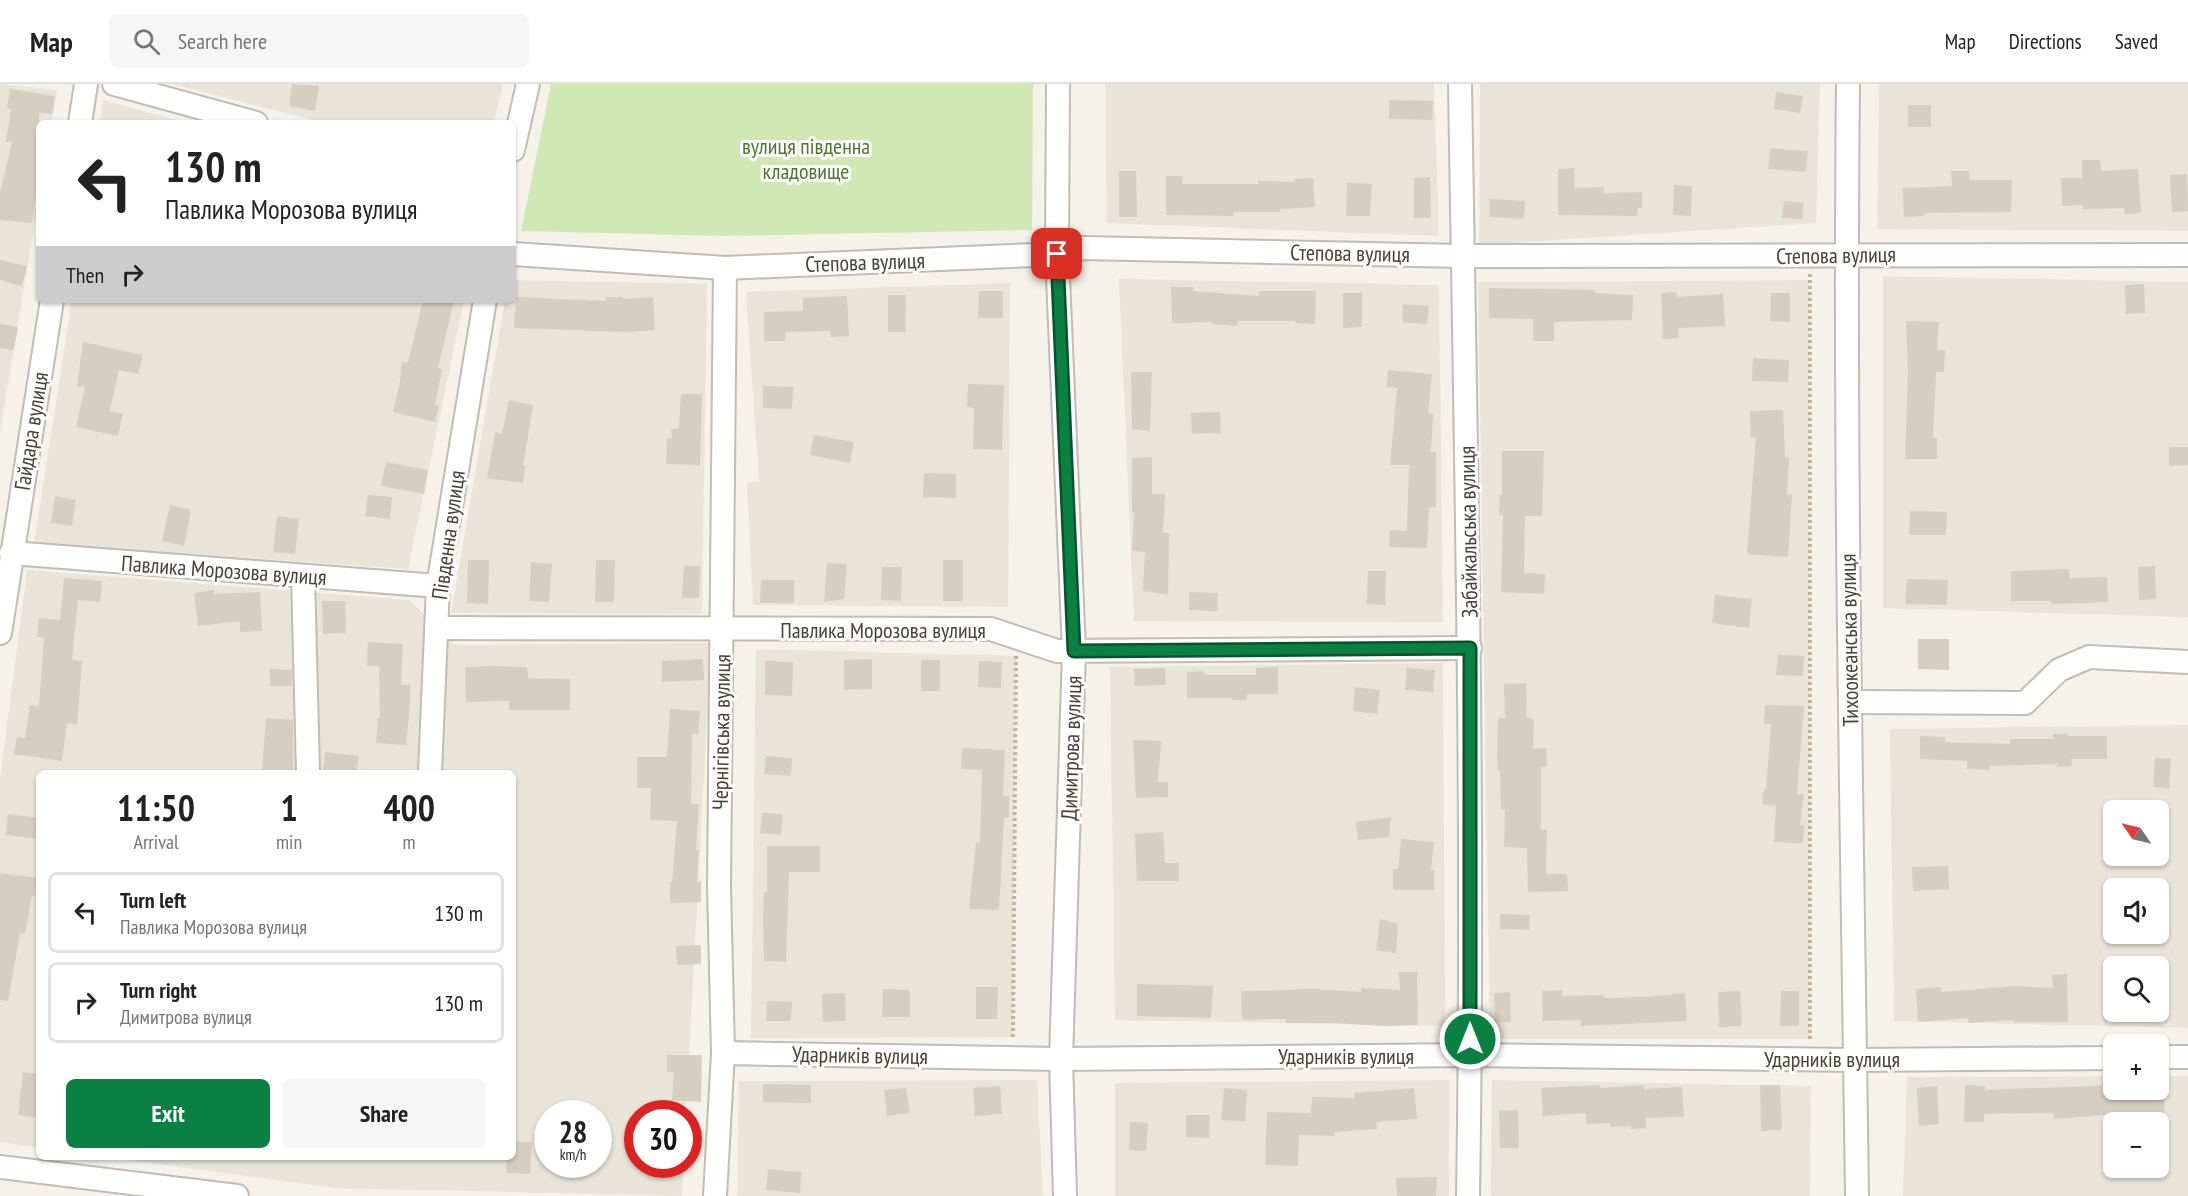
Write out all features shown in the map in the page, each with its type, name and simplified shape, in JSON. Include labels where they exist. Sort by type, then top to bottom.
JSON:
[{"type":"street","points":[[80,120],[86,84]]},
{"type":"street","points":[[114,84],[245,120]]},
{"type":"street","points":[[516,137],[528,84]]},
{"type":"street","name":"Димитрова вулиця","points":[[1058,84],[1057,254],[1074,651],[1061,1059],[1065,1196]]},
{"type":"street","name":"Забайкальська вулиця","points":[[1460,84],[1470,648],[1468,1196]]},
{"type":"street","name":"Тихоокеанська вулиця","points":[[1848,84],[1846,254],[1857,1196]]},
{"type":"street","name":"Степова вулиця","points":[[516,254],[724,268],[1057,254],[1083,248],[1463,256],[2188,255]]},
{"type":"street","name":"Чернігівська вулиця","points":[[715,1196],[723,1053],[719,886],[723,629],[724,268]]},
{"type":"street","name":"Гайдара вулиця","points":[[0,633],[52,303]]},
{"type":"street","name":"Південна вулиця","points":[[430,770],[438,586],[485,303]]},
{"type":"street","name":"Павлика Морозова вулиця","points":[[11,553],[438,586]]},
{"type":"street","points":[[303,576],[308,770]]},
{"type":"street","name":"Павлика Морозова вулиця","points":[[436,628],[991,629],[1057,651],[1470,648]]},
{"type":"street","points":[[1850,702],[2025,703],[2059,670],[2089,657],[2188,662]]},
{"type":"street","name":"Ударників вулиця","points":[[723,1053],[1061,1059],[1470,1055],[1810,1060],[2103,1058]]},
{"type":"street","points":[[2169,1057],[2188,1057]]},
{"type":"street","points":[[0,1167],[237,1196]]},
{"type":"path","points":[[1810,256],[1810,1060]]},
{"type":"path","points":[[1013,1037],[1016,637]]},
{"type":"shaded area","points":[[0,84],[57,90],[52,120],[36,120],[36,216],[0,432]]},
{"type":"shaded area","points":[[173,84],[503,84],[495,120],[312,120]]},
{"type":"shaded area","points":[[1105,84],[1434,84],[1439,236],[1107,223]]},
{"type":"shaded area","points":[[1480,84],[1820,84],[1816,223],[1479,245]]},
{"type":"shaded area","points":[[1879,84],[2188,84],[2188,231],[1877,229]]},
{"type":"shaded area","points":[[103,100],[175,120],[100,120]]},
{"type":"shaded area","points":[[1883,276],[2188,282],[2188,617],[1883,608]]},
{"type":"shaded area","points":[[1119,279],[1439,285],[1443,622],[1134,621]]},
{"type":"shaded area","points":[[516,280],[707,284],[702,614],[451,613],[504,303],[516,303]]},
{"type":"shaded area","points":[[1810,280],[1810,1039],[1490,1039],[1478,282]]},
{"type":"shaded area","points":[[1010,283],[1008,607],[753,605],[747,482],[759,481],[746,292]]},
{"type":"shaded area","points":[[72,303],[463,303],[408,569],[34,543]]},
{"type":"shaded area","points":[[27,570],[409,600],[456,645],[711,643],[687,1100],[624,1100],[624,1178],[683,1178],[682,1196],[335,1188],[127,1160],[516,1160],[516,770],[36,770],[36,1148],[0,1142],[0,779]]},
{"type":"shaded area","points":[[756,649],[1016,656],[1013,1037],[751,1038]]},
{"type":"shaded area","points":[[1443,663],[1445,1026],[1115,1020],[1110,667]]},
{"type":"shaded area","points":[[2188,725],[2188,1028],[1894,1021],[1890,729]]},
{"type":"shaded area","points":[[2103,1076],[2103,1100],[2169,1100],[2169,1076],[2188,1076],[2188,1196],[1903,1196],[1907,1077]]},
{"type":"shaded area","points":[[1037,1080],[1043,1196],[737,1196],[739,1081]]},
{"type":"shaded area","points":[[1449,1080],[1449,1196],[1115,1196],[1115,1083]]},
{"type":"shaded area","points":[[1492,1080],[1811,1086],[1810,1196],[1491,1196]]},
{"type":"green space","name":"вулиця південна кладовище","points":[[551,84],[1033,84],[1032,230],[725,236],[521,231]]},
{"type":"building","points":[[292,84],[319,86],[315,111],[289,106]]},
{"type":"building","points":[[10,89],[55,96],[52,114],[39,113],[39,120],[36,120],[36,193],[32,223],[0,220],[0,193],[12,142],[6,142],[11,109],[7,108]]},
{"type":"building","points":[[1776,92],[1803,96],[1800,113],[1774,109]]},
{"type":"building","points":[[1389,100],[1433,101],[1432,120],[1389,119]]},
{"type":"building","points":[[1908,105],[1931,105],[1931,127],[1908,127]]},
{"type":"building","points":[[1770,148],[1808,151],[1806,172],[1768,169]]},
{"type":"building","points":[[2082,160],[2100,160],[2101,171],[2138,169],[2141,213],[2125,214],[2124,208],[2083,209],[2083,205],[2062,206],[2061,178],[2082,178]]},
{"type":"building","points":[[1574,168],[1575,188],[1604,187],[1604,193],[1642,192],[1642,208],[1638,208],[1637,216],[1558,215],[1558,169]]},
{"type":"building","points":[[1119,171],[1136,171],[1137,217],[1119,217]]},
{"type":"building","points":[[1951,171],[1969,171],[1969,180],[2012,180],[2011,212],[1924,213],[1924,216],[1904,217],[1903,188],[1952,186]]},
{"type":"building","points":[[2187,174],[2188,211],[2172,212],[2170,175]]},
{"type":"building","points":[[1166,176],[1183,176],[1182,184],[1258,184],[1258,181],[1295,182],[1295,179],[1313,178],[1315,207],[1280,209],[1280,212],[1233,212],[1233,216],[1166,215]]},
{"type":"building","points":[[1430,177],[1431,218],[1414,218],[1414,178]]},
{"type":"building","points":[[1347,183],[1372,184],[1370,216],[1346,216]]},
{"type":"building","points":[[1674,185],[1692,186],[1691,216],[1673,215]]},
{"type":"building","points":[[1490,199],[1525,201],[1524,219],[1489,217]]},
{"type":"building","points":[[1784,201],[1804,203],[1802,219],[1782,218]]},
{"type":"building","points":[[0,260],[27,266],[22,286],[0,280]]},
{"type":"building","points":[[2144,284],[2145,313],[2126,314],[2125,285]]},
{"type":"building","points":[[1171,287],[1193,287],[1193,291],[1259,296],[1259,291],[1316,291],[1315,324],[1295,323],[1295,321],[1238,321],[1237,326],[1212,324],[1213,322],[1172,323]]},
{"type":"building","points":[[1489,288],[1595,290],[1595,293],[1633,295],[1632,320],[1554,322],[1554,341],[1533,341],[1533,319],[1489,318]]},
{"type":"building","points":[[979,291],[1003,291],[1003,318],[978,318]]},
{"type":"building","points":[[1676,292],[1677,297],[1723,294],[1725,326],[1678,328],[1679,338],[1663,339],[1661,293]]},
{"type":"building","points":[[1343,293],[1362,293],[1362,327],[1343,328]]},
{"type":"building","points":[[1771,293],[1790,293],[1790,322],[1770,321]]},
{"type":"building","points":[[888,295],[906,295],[905,332],[888,332]]},
{"type":"building","points":[[847,296],[849,336],[831,337],[830,331],[785,332],[785,341],[764,341],[764,312],[803,311],[803,298]]},
{"type":"building","points":[[516,297],[606,301],[606,297],[623,297],[623,299],[653,297],[655,330],[628,332],[514,328]]},
{"type":"building","points":[[422,303],[453,303],[438,368],[442,369],[435,405],[439,406],[435,422],[393,412],[402,362],[408,363]]},
{"type":"building","points":[[1403,304],[1429,306],[1427,324],[1402,322]]},
{"type":"building","points":[[1906,321],[1939,322],[1937,350],[1945,350],[1944,372],[1936,372],[1933,438],[1937,438],[1937,459],[1905,459],[1908,372]]},
{"type":"building","points":[[0,324],[18,327],[14,350],[0,348]]},
{"type":"building","points":[[83,342],[143,355],[138,374],[119,370],[110,411],[123,414],[118,436],[76,427],[85,387],[77,386]]},
{"type":"building","points":[[1753,358],[1789,360],[1788,382],[1752,381]]},
{"type":"building","points":[[1388,370],[1432,374],[1428,413],[1433,414],[1431,452],[1436,452],[1436,508],[1429,507],[1427,548],[1389,547],[1390,530],[1407,531],[1409,465],[1390,465],[1397,388],[1386,387]]},
{"type":"building","points":[[1131,372],[1152,372],[1150,431],[1132,429]]},
{"type":"building","points":[[968,384],[1004,385],[1002,450],[973,449],[974,408],[967,407]]},
{"type":"building","points":[[763,386],[793,387],[792,409],[763,408]]},
{"type":"building","points":[[681,394],[702,394],[700,465],[666,464],[667,438],[672,438],[671,429],[679,429]]},
{"type":"building","points":[[509,400],[533,405],[523,466],[525,466],[523,483],[487,478],[495,432],[502,434]]},
{"type":"building","points":[[1783,410],[1785,457],[1789,457],[1787,494],[1792,495],[1788,557],[1747,554],[1756,437],[1751,437],[1750,411]]},
{"type":"building","points":[[1220,412],[1221,433],[1192,434],[1191,413]]},
{"type":"building","points":[[814,435],[854,442],[850,463],[810,455]]},
{"type":"building","points":[[2169,447],[2188,447],[2188,465],[2169,466]]},
{"type":"building","points":[[1502,451],[1544,451],[1542,516],[1525,516],[1524,573],[1545,574],[1544,594],[1501,592],[1503,515],[1499,515],[1500,495],[1502,495]]},
{"type":"building","points":[[1152,457],[1152,494],[1165,494],[1163,533],[1169,533],[1168,595],[1143,591],[1145,552],[1132,551],[1134,512],[1132,512],[1132,458]]},
{"type":"building","points":[[386,462],[428,470],[424,494],[381,486]]},
{"type":"building","points":[[924,473],[956,474],[956,498],[923,497]]},
{"type":"building","points":[[368,495],[392,497],[390,519],[365,516]]},
{"type":"building","points":[[55,496],[76,500],[72,526],[51,523]]},
{"type":"building","points":[[170,505],[191,510],[184,546],[162,541]]},
{"type":"building","points":[[1910,511],[1947,512],[1946,535],[1909,535]]},
{"type":"building","points":[[277,516],[299,519],[295,554],[273,552]]},
{"type":"building","points":[[468,560],[489,560],[488,604],[467,603]]},
{"type":"building","points":[[596,560],[615,560],[614,602],[595,602]]},
{"type":"building","points":[[943,560],[963,560],[963,601],[943,601]]},
{"type":"building","points":[[531,562],[552,564],[549,602],[529,601]]},
{"type":"building","points":[[827,563],[847,564],[844,599],[824,602]]},
{"type":"building","points":[[684,565],[700,566],[699,598],[682,598]]},
{"type":"building","points":[[2155,566],[2156,599],[2139,600],[2138,567]]},
{"type":"building","points":[[882,567],[902,567],[901,601],[881,600]]},
{"type":"building","points":[[2069,569],[2070,578],[2107,577],[2108,602],[2051,604],[2051,601],[2011,601],[2011,571]]},
{"type":"building","points":[[1368,571],[1386,571],[1385,605],[1367,604]]},
{"type":"building","points":[[64,578],[102,581],[100,602],[78,600],[72,660],[82,661],[77,725],[67,723],[62,761],[14,754],[17,737],[25,738],[30,705],[39,706],[44,638],[37,637],[39,618],[60,620]]},
{"type":"building","points":[[1907,579],[1948,580],[1947,605],[1905,604]]},
{"type":"building","points":[[761,580],[794,580],[794,603],[760,603]]},
{"type":"building","points":[[214,590],[214,594],[260,592],[262,631],[240,632],[240,621],[198,626],[194,593]]},
{"type":"building","points":[[1189,592],[1218,593],[1217,611],[1189,610]]},
{"type":"building","points":[[1715,595],[1752,599],[1749,628],[1712,623]]},
{"type":"building","points":[[322,601],[345,601],[346,633],[323,634]]},
{"type":"building","points":[[1918,639],[1949,639],[1949,670],[1918,669]]},
{"type":"building","points":[[368,642],[403,644],[401,685],[410,685],[406,745],[376,743],[378,718],[380,718],[379,666],[367,666]]},
{"type":"building","points":[[1778,655],[1804,656],[1803,676],[1776,675]]},
{"type":"building","points":[[703,659],[704,680],[662,682],[662,661]]},
{"type":"building","points":[[872,659],[872,689],[844,690],[844,660]]},
{"type":"building","points":[[921,660],[940,660],[940,691],[921,691]]},
{"type":"building","points":[[765,661],[793,662],[792,696],[765,695]]},
{"type":"building","points":[[979,661],[1002,662],[1001,688],[978,687]]},
{"type":"building","points":[[465,667],[527,667],[528,678],[570,679],[570,710],[509,710],[509,701],[466,702]]},
{"type":"building","points":[[1278,667],[1278,694],[1247,694],[1247,700],[1187,698],[1187,672],[1204,671],[1204,675],[1256,675],[1256,668]]},
{"type":"building","points":[[1165,668],[1166,685],[1135,686],[1134,669]]},
{"type":"building","points":[[1407,668],[1435,670],[1433,692],[1405,690]]},
{"type":"building","points":[[270,669],[292,670],[292,686],[270,686]]},
{"type":"building","points":[[1526,683],[1527,718],[1534,719],[1533,749],[1546,748],[1547,767],[1541,767],[1541,830],[1547,830],[1546,874],[1567,874],[1568,891],[1528,892],[1527,848],[1504,847],[1505,809],[1501,809],[1500,770],[1498,770],[1497,758],[1498,718],[1505,718],[1504,684]]},
{"type":"building","points":[[1355,687],[1380,690],[1377,714],[1353,711]]},
{"type":"building","points":[[1765,705],[1804,706],[1797,794],[1804,794],[1800,825],[1804,825],[1803,843],[1774,842],[1776,806],[1762,804],[1764,789],[1766,790],[1771,724],[1764,724]]},
{"type":"building","points":[[670,709],[700,711],[698,735],[692,734],[691,804],[699,804],[696,850],[699,850],[697,882],[701,881],[701,902],[670,903],[677,821],[650,820],[651,788],[637,788],[637,757],[667,757]]},
{"type":"building","points":[[266,718],[293,720],[293,770],[262,770]]},
{"type":"building","points":[[2068,733],[2068,736],[2107,736],[2107,759],[2071,759],[2072,766],[2057,767],[2057,764],[1990,766],[1990,770],[1967,769],[1967,761],[1920,759],[1920,736],[1945,737],[1945,742],[2010,744],[2010,739],[2053,739],[2053,734]]},
{"type":"building","points":[[1133,740],[1161,741],[1158,782],[1168,782],[1168,797],[1136,798]]},
{"type":"building","points":[[962,748],[1005,750],[1003,796],[1009,796],[1009,818],[1004,818],[999,910],[969,909],[976,842],[980,843],[982,770],[961,769]]},
{"type":"building","points":[[325,752],[359,756],[356,770],[323,770]]},
{"type":"building","points":[[766,756],[792,758],[791,776],[764,774]]},
{"type":"building","points":[[2155,758],[2171,759],[2169,788],[2153,787]]},
{"type":"building","points":[[762,813],[783,814],[781,835],[760,833]]},
{"type":"building","points":[[8,814],[36,818],[36,839],[6,835]]},
{"type":"building","points":[[1391,817],[1389,837],[1358,840],[1356,822]]},
{"type":"building","points":[[1163,832],[1165,863],[1179,863],[1179,881],[1137,881],[1135,834]]},
{"type":"building","points":[[1401,839],[1434,842],[1431,870],[1434,870],[1434,890],[1393,890],[1393,869],[1398,869]]},
{"type":"building","points":[[767,846],[820,846],[820,872],[789,872],[786,962],[764,961],[763,914],[764,892],[767,892]]},
{"type":"building","points":[[1948,866],[1949,889],[1913,891],[1912,867]]},
{"type":"building","points":[[0,873],[36,878],[35,896],[32,896],[25,934],[20,933],[8,1001],[0,1000]]},
{"type":"building","points":[[1500,914],[1530,915],[1529,930],[1500,929]]},
{"type":"building","points":[[1380,919],[1398,924],[1396,953],[1376,950]]},
{"type":"building","points":[[701,945],[701,964],[677,965],[676,946]]},
{"type":"building","points":[[1399,972],[1417,972],[1418,1025],[1285,1023],[1286,1019],[1242,1020],[1241,991],[1316,989],[1361,992],[1361,988],[1400,990]]},
{"type":"building","points":[[2067,974],[2068,1022],[2014,1022],[2014,1020],[1969,1023],[1968,1018],[1918,1022],[1916,989],[1941,987],[1941,992],[2016,986],[2053,988],[2052,975]]},
{"type":"building","points":[[1137,984],[1213,986],[1211,1018],[1137,1016]]},
{"type":"building","points":[[976,987],[998,987],[997,1019],[976,1019]]},
{"type":"building","points":[[883,989],[910,990],[910,1017],[882,1017]]},
{"type":"building","points":[[1562,990],[1562,996],[1604,995],[1604,998],[1685,993],[1687,1021],[1581,1026],[1581,1020],[1543,1021],[1542,991]]},
{"type":"building","points":[[1740,991],[1742,1026],[1719,1027],[1718,992]]},
{"type":"building","points":[[1781,991],[1799,991],[1799,1026],[1780,1026]]},
{"type":"building","points":[[1510,992],[1511,1022],[1495,1022],[1494,993]]},
{"type":"building","points":[[845,993],[846,1021],[823,1022],[822,994]]},
{"type":"building","points":[[767,1001],[792,1002],[791,1021],[766,1021]]},
{"type":"building","points":[[667,1055],[702,1055],[701,1100],[672,1100],[674,1072],[667,1072]]},
{"type":"building","points":[[23,1072],[36,1074],[36,1118],[18,1115]]},
{"type":"building","points":[[763,1084],[811,1085],[811,1103],[763,1102]]},
{"type":"building","points":[[1600,1085],[1600,1088],[1644,1085],[1644,1089],[1682,1087],[1684,1117],[1646,1118],[1646,1128],[1631,1129],[1631,1126],[1611,1127],[1610,1123],[1586,1124],[1586,1113],[1543,1116],[1541,1088]]},
{"type":"building","points":[[1760,1085],[1780,1085],[1782,1130],[1761,1131]]},
{"type":"building","points":[[1965,1085],[1985,1086],[1985,1090],[2103,1085],[2103,1100],[2164,1100],[2165,1112],[2103,1112],[2103,1115],[2054,1119],[2053,1113],[1984,1114],[1984,1122],[1964,1122]]},
{"type":"building","points":[[1000,1086],[1002,1114],[975,1116],[973,1088]]},
{"type":"building","points":[[1937,1086],[1939,1124],[1919,1126],[1917,1088]]},
{"type":"building","points":[[906,1088],[910,1113],[887,1116],[884,1090]]},
{"type":"building","points":[[1224,1088],[1247,1090],[1245,1121],[1221,1120]]},
{"type":"building","points":[[1414,1088],[1417,1119],[1376,1122],[1377,1129],[1335,1132],[1335,1136],[1299,1135],[1298,1166],[1265,1165],[1267,1112],[1311,1113],[1312,1097],[1354,1098],[1354,1093]]},
{"type":"building","points":[[1518,1110],[1519,1148],[1500,1148],[1499,1111]]},
{"type":"building","points":[[1186,1115],[1210,1115],[1209,1138],[1186,1137]]},
{"type":"building","points":[[1130,1122],[1148,1123],[1146,1151],[1129,1150]]},
{"type":"building","points":[[516,1141],[532,1142],[530,1174],[506,1173],[507,1160],[516,1160]]},
{"type":"building","points":[[768,1169],[801,1172],[800,1193],[766,1190]]},
{"type":"building","points":[[1437,1177],[1436,1196],[1397,1196],[1396,1178]]},
{"type":"route","points":[[1057,254],[1074,651],[1470,648],[1470,1039]]}]
